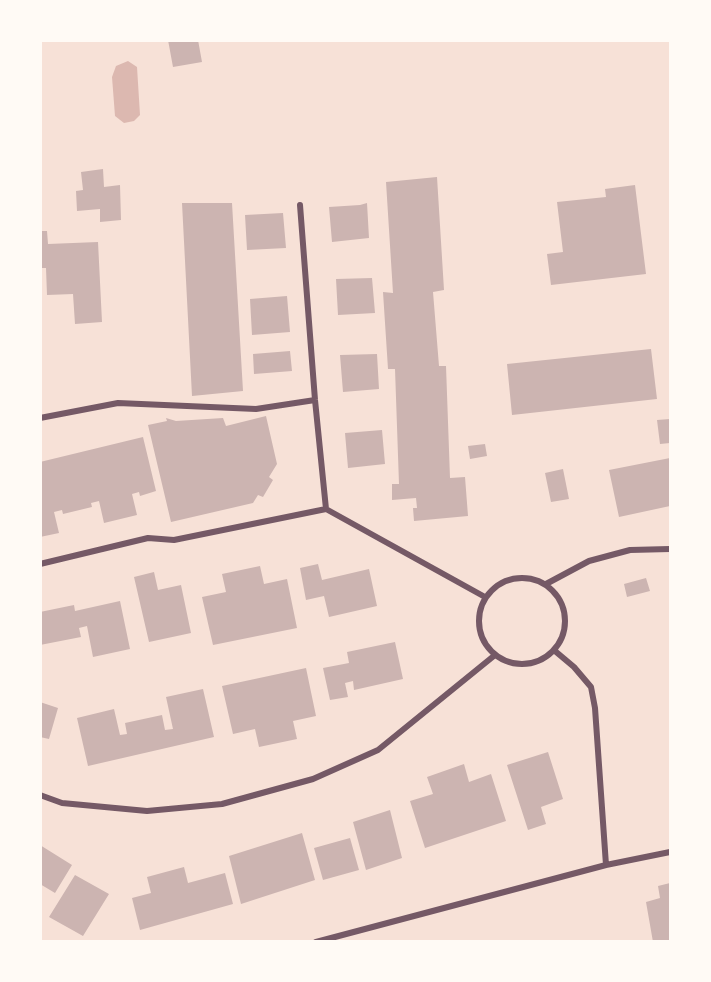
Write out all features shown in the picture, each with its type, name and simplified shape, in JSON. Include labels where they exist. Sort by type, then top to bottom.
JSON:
[{"type":"street","points":[[300,205],[326,509]]},
{"type":"street","points":[[40,418],[118,404],[256,409],[315,400]]},
{"type":"street","points":[[40,564],[148,538],[174,540],[326,509],[485,597]]},
{"type":"street","points":[[546,584],[590,561],[630,550],[670,549]]},
{"type":"street","points":[[524,577],[546,584],[563,603],[566,628],[555,651],[537,662],[514,664],[495,655],[482,639],[478,617],[485,597],[502,582],[524,577]]},
{"type":"street","points":[[555,651],[574,667],[591,687],[595,708],[606,865]]},
{"type":"street","points":[[40,795],[62,803],[147,811],[222,804],[313,779],[378,750],[495,655]]},
{"type":"street","points":[[316,942],[606,865],[670,852]]},
{"type":"shaded area","points":[[128,61],[137,67],[140,115],[134,121],[124,123],[115,116],[112,77],[116,66]]},
{"type":"building","points":[[168,40],[198,40],[202,62],[173,67]]},
{"type":"building","points":[[103,169],[104,187],[120,185],[121,220],[100,222],[100,209],[77,211],[76,191],[83,190],[81,172]]},
{"type":"building","points":[[437,177],[444,290],[433,292],[439,366],[446,366],[450,478],[465,477],[468,516],[414,521],[413,508],[417,508],[416,498],[392,500],[392,484],[399,484],[395,369],[388,369],[383,292],[393,293],[386,182]]},
{"type":"building","points":[[635,185],[646,274],[551,285],[547,254],[563,252],[557,202],[606,197],[605,189]]},
{"type":"building","points":[[182,203],[232,203],[243,391],[192,396]]},
{"type":"building","points":[[367,203],[369,238],[332,242],[329,207]]},
{"type":"building","points":[[283,213],[286,248],[247,250],[245,215]]},
{"type":"building","points":[[40,231],[47,231],[48,244],[98,242],[102,322],[75,324],[73,294],[47,295],[46,268],[40,268]]},
{"type":"building","points":[[372,278],[375,313],[338,315],[336,279]]},
{"type":"building","points":[[287,296],[290,332],[252,335],[250,299]]},
{"type":"building","points":[[651,349],[657,399],[512,415],[507,364]]},
{"type":"building","points":[[290,351],[292,371],[254,374],[253,354]]},
{"type":"building","points":[[377,354],[379,389],[343,392],[340,355]]},
{"type":"building","points":[[266,416],[277,464],[269,477],[273,480],[263,497],[258,495],[253,503],[171,522],[148,425],[167,421],[166,418],[176,421],[223,418],[226,426]]},
{"type":"building","points":[[670,419],[670,443],[660,444],[657,420]]},
{"type":"building","points":[[382,430],[385,464],[348,468],[345,433]]},
{"type":"building","points":[[143,437],[156,491],[140,496],[139,492],[132,494],[137,515],[104,523],[99,501],[91,503],[92,507],[63,514],[62,510],[54,512],[59,533],[40,537],[40,462]]},
{"type":"building","points":[[485,444],[487,456],[470,459],[468,446]]},
{"type":"building","points":[[670,458],[670,506],[619,517],[609,470]]},
{"type":"building","points":[[563,469],[569,499],[551,502],[545,473]]},
{"type":"building","points":[[318,564],[322,580],[369,569],[377,606],[329,617],[324,596],[306,600],[300,568]]},
{"type":"building","points":[[260,566],[264,584],[287,579],[297,628],[213,645],[202,597],[226,592],[222,574]]},
{"type":"building","points":[[154,572],[158,590],[181,585],[191,633],[149,642],[134,577]]},
{"type":"building","points":[[646,578],[650,591],[627,597],[624,584]]},
{"type":"building","points":[[120,601],[130,649],[93,657],[87,626],[79,628],[81,637],[40,645],[40,612],[74,605],[75,611]]},
{"type":"building","points":[[395,642],[403,679],[354,690],[353,681],[345,683],[348,697],[330,700],[323,668],[349,663],[347,652]]},
{"type":"building","points":[[306,668],[316,716],[293,721],[297,739],[259,747],[255,729],[233,734],[222,686]]},
{"type":"building","points":[[203,689],[214,737],[88,766],[77,718],[114,709],[120,735],[127,734],[125,723],[162,715],[165,730],[173,729],[166,697]]},
{"type":"building","points":[[40,702],[58,708],[49,739],[40,737]]},
{"type":"building","points":[[548,752],[563,799],[541,807],[546,824],[528,830],[507,765]]},
{"type":"building","points":[[464,764],[469,782],[491,774],[506,821],[425,848],[410,801],[433,794],[427,777]]},
{"type":"building","points":[[390,810],[402,858],[366,870],[353,822]]},
{"type":"building","points":[[302,833],[315,880],[241,904],[229,856]]},
{"type":"building","points":[[350,838],[359,870],[323,880],[314,848]]},
{"type":"building","points":[[40,845],[72,865],[55,893],[40,884]]},
{"type":"building","points":[[184,867],[188,883],[225,873],[233,904],[140,930],[132,898],[151,893],[147,877]]},
{"type":"building","points":[[75,875],[109,894],[83,936],[49,917]]},
{"type":"building","points":[[670,883],[670,942],[653,942],[646,902],[660,898],[658,886]]}]
